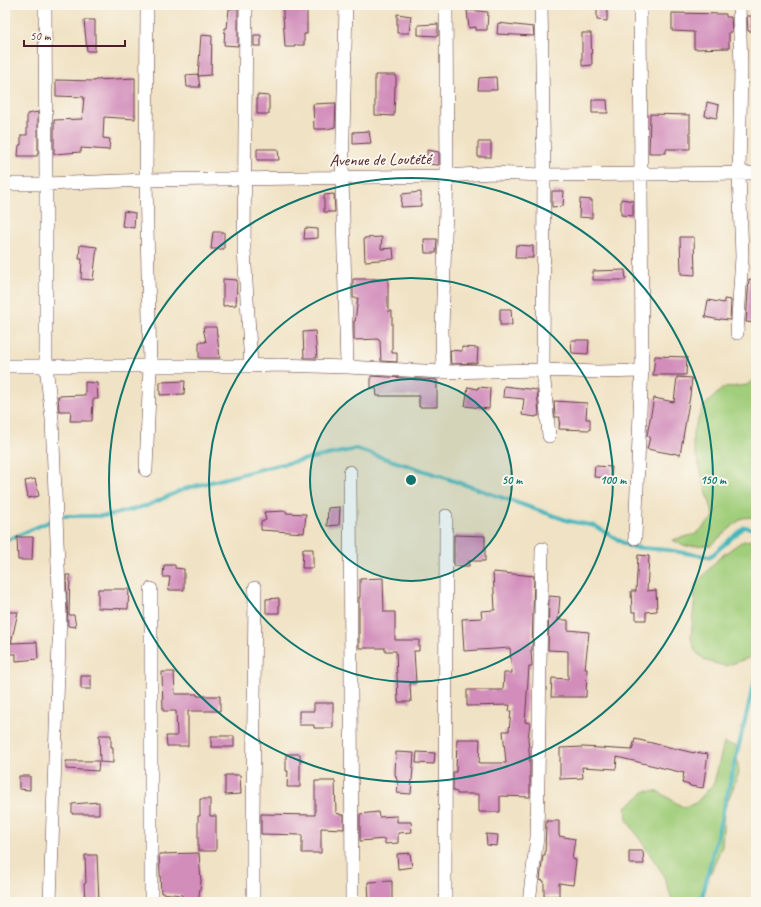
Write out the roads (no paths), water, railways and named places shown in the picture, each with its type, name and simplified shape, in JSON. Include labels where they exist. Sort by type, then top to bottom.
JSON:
[{"type":"street","points":[[45,5],[46,366],[52,419],[60,614],[50,902]]},
{"type":"street","points":[[146,470],[150,366],[146,180],[147,5]]},
{"type":"street","points":[[246,5],[244,248],[251,366]]},
{"type":"street","points":[[346,5],[342,178],[347,367]]},
{"type":"street","points":[[443,372],[442,329],[447,176],[446,5]]},
{"type":"street","points":[[542,5],[544,175],[543,370],[549,436]]},
{"type":"street","points":[[635,538],[642,372],[640,5]]},
{"type":"street","points":[[738,333],[742,257],[739,173],[741,67],[739,5]]},
{"type":"street","name":"Avenue de Loutété","points":[[5,184],[146,180],[447,176],[492,173],[544,175],[756,173]]},
{"type":"street","points":[[5,366],[278,365],[443,372],[543,370],[642,372]]},
{"type":"street","points":[[350,472],[352,902]]},
{"type":"street","points":[[445,902],[446,516]]},
{"type":"street","points":[[529,902],[537,837],[542,549]]},
{"type":"street","points":[[253,902],[255,588]]},
{"type":"street","points":[[151,589],[151,902]]},
{"type":"waterway","points":[[5,541],[62,516],[107,516],[149,505],[184,489],[269,467],[356,449],[440,476],[569,521],[595,526],[630,547],[667,550],[710,557],[744,527],[756,529]]},
{"type":"waterway","points":[[701,902],[756,675]]}]
